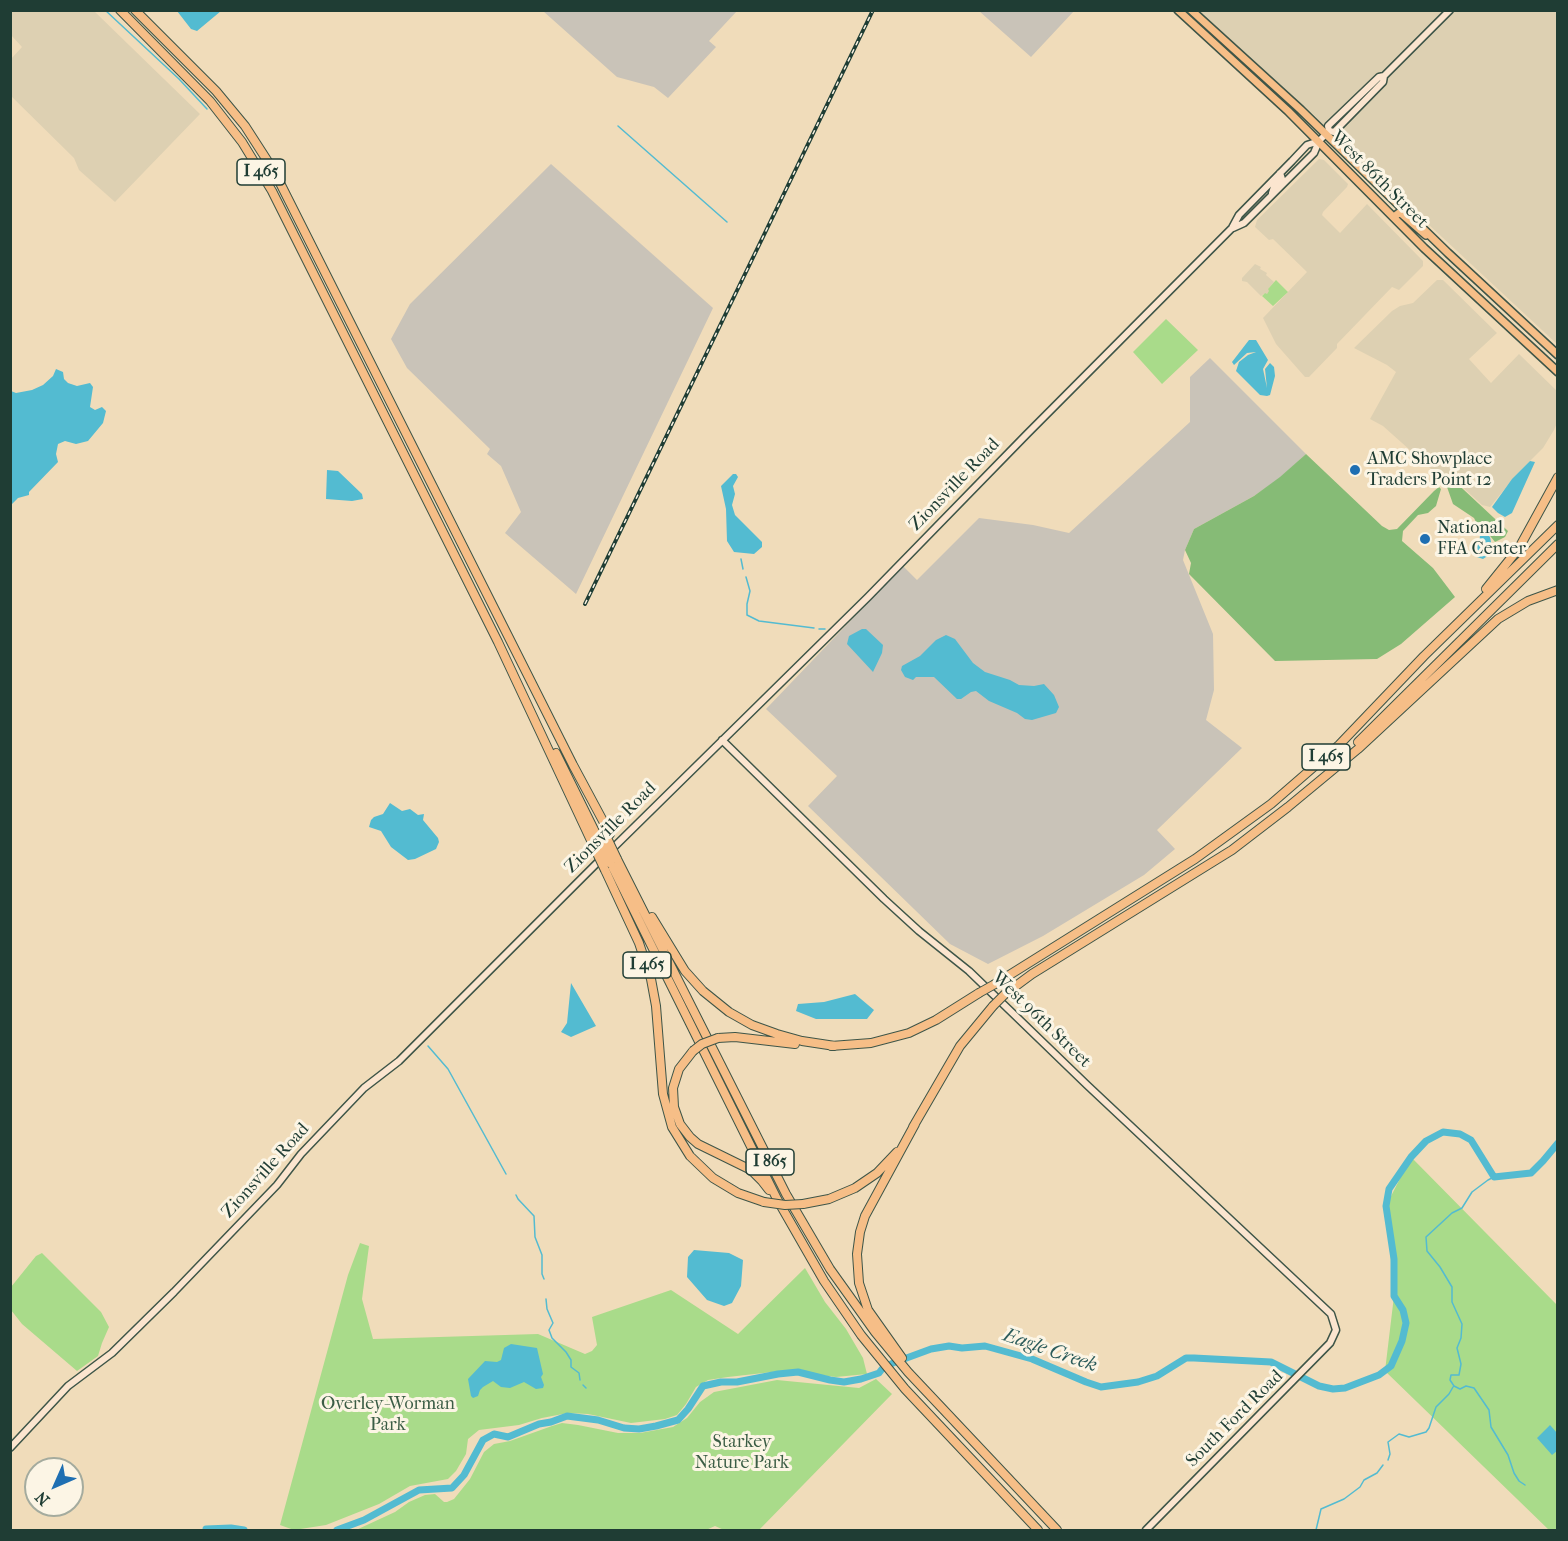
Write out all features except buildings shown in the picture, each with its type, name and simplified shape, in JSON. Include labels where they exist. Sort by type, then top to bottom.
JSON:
[{"type":"highway","name":"I 465","points":[[120,10],[202,92],[250,153],[280,205],[498,642]]},
{"type":"highway","name":"I 465","points":[[135,10],[212,86],[241,121],[292,204],[558,736],[614,862],[652,918],[674,956],[708,996],[740,1018],[764,1030],[802,1041],[835,1046],[871,1043],[909,1033],[936,1020],[1187,864],[1247,823],[1321,761],[1557,525]]},
{"type":"highway","points":[[1424,656],[1502,572],[1519,548],[1557,477]]},
{"type":"highway","name":"I 465","points":[[614,862],[651,979],[656,1006],[663,1094],[672,1127],[690,1156],[713,1178],[738,1193],[764,1202],[785,1205],[803,1204],[834,1197],[868,1180],[894,1155],[915,1124],[960,1046],[1005,994],[1032,974],[1232,850],[1288,807],[1319,781],[1557,544]]},
{"type":"highway","points":[[1319,781],[1358,749],[1498,619],[1528,600],[1557,590]]},
{"type":"highway","name":"I 865","points":[[498,642],[800,1219],[845,1292],[890,1347]]},
{"type":"highway","name":"I 865","points":[[614,862],[789,1221],[832,1294],[874,1352],[905,1389],[1038,1530]]},
{"type":"highway","points":[[789,1221],[757,1176],[746,1167],[699,1144],[690,1137],[680,1124],[674,1107],[673,1088],[679,1069],[693,1051],[706,1042],[718,1038],[731,1037],[810,1046],[835,1046]]},
{"type":"highway","points":[[915,1124],[868,1210],[862,1226],[857,1268],[863,1297],[890,1347],[938,1404],[1057,1530]]},
{"type":"main road","name":"West 86th Street","points":[[1178,10],[1319,141],[1432,255],[1557,372]]},
{"type":"main road","name":"West 86th Street","points":[[1191,10],[1328,132],[1438,242],[1557,355]]},
{"type":"main road","name":"Zionsville Road","points":[[1232,228],[1244,223],[1314,153],[1319,141],[1328,132],[1334,132],[1383,82],[1384,76],[1450,10]]},
{"type":"main road","name":"Zionsville Road","points":[[10,1448],[72,1382],[111,1353],[174,1292],[277,1185],[301,1154],[364,1088],[399,1061],[871,594],[1018,442],[1232,228],[1239,215],[1307,145],[1319,141]]},
{"type":"main road","points":[[1271,196],[1274,187],[1282,179],[1280,173]]},
{"type":"main road","points":[[1395,216],[1402,214],[1419,230],[1438,242]]},
{"type":"main road","name":"West 96th Street","points":[[722,740],[919,932],[975,977],[1331,1314],[1335,1324]]},
{"type":"main road","name":"South Ford Road","points":[[1146,1530],[1306,1369],[1334,1337],[1335,1324]]},
{"type":"shaded area","points":[[11,10],[94,11],[200,114],[115,202],[79,170],[74,158],[11,96],[11,59],[22,47],[11,35]]},
{"type":"shaded area","points":[[543,11],[737,11],[709,41],[716,47],[668,98],[654,87],[617,77]]},
{"type":"shaded area","points":[[979,11],[1074,11],[1031,57]]},
{"type":"shaded area","points":[[1199,11],[1557,11],[1557,344]]},
{"type":"shaded area","points":[[1319,159],[1324,160],[1348,184],[1322,215],[1340,233],[1367,204],[1423,261],[1423,266],[1399,290],[1392,287],[1309,377],[1305,377],[1276,344],[1263,318],[1307,272],[1273,239],[1269,240],[1255,227],[1257,220]]},
{"type":"shaded area","points":[[551,164],[713,308],[576,594],[505,533],[521,512],[501,466],[487,454],[490,449],[407,368],[391,339],[410,304]]},
{"type":"shaded area","points":[[1255,264],[1261,267],[1260,269],[1267,273],[1266,275],[1274,282],[1266,295],[1265,293],[1261,296],[1247,282],[1242,281],[1242,278]]},
{"type":"shaded area","points":[[1437,280],[1443,280],[1497,333],[1469,359],[1491,383],[1519,354],[1557,391],[1557,423],[1554,430],[1543,448],[1516,475],[1490,507],[1482,505],[1447,473],[1439,476],[1383,426],[1370,419],[1396,372],[1354,348],[1392,311],[1400,306],[1413,303]]},
{"type":"shaded area","points":[[1210,358],[1306,454],[1280,478],[1254,496],[1194,529],[1185,550],[1183,560],[1213,634],[1214,690],[1206,720],[1242,748],[1157,830],[1175,849],[1144,875],[1043,936],[988,964],[950,944],[808,806],[837,776],[766,709],[903,566],[917,580],[979,518],[1033,525],[1069,533],[1190,422],[1190,377]]},
{"type":"green space","points":[[1276,280],[1288,292],[1273,306],[1262,296],[1267,294],[1268,289]]},
{"type":"green space","points":[[1166,319],[1198,350],[1162,384],[1133,352]]},
{"type":"green space","points":[[1306,454],[1389,530],[1397,529],[1434,491],[1439,487],[1441,489],[1436,506],[1428,513],[1418,515],[1403,531],[1402,541],[1433,568],[1455,597],[1401,644],[1377,659],[1275,661],[1189,574],[1191,563],[1185,550],[1194,529],[1254,496]]},
{"type":"green space","points":[[1449,476],[1508,531],[1505,537],[1495,542],[1478,526],[1474,518],[1453,504],[1447,487],[1442,482]]},
{"type":"green space","points":[[1411,1157],[1557,1305],[1557,1530],[1549,1530],[1385,1371],[1394,1296],[1386,1206]]},
{"type":"green space","name":"Overley-Worman Park","points":[[360,1243],[369,1246],[362,1299],[373,1339],[538,1334],[585,1354],[597,1345],[592,1317],[671,1290],[738,1334],[805,1268],[863,1358],[867,1374],[836,1377],[799,1369],[728,1377],[708,1380],[696,1387],[677,1415],[665,1419],[631,1423],[588,1414],[568,1413],[519,1425],[479,1430],[468,1439],[466,1454],[456,1471],[448,1479],[410,1486],[379,1504],[326,1525],[294,1530],[280,1525],[348,1275]]},
{"type":"green space","points":[[42,1253],[101,1312],[109,1327],[98,1356],[77,1371],[22,1324],[11,1310],[11,1287],[36,1256]]},
{"type":"green space","name":"Starkey Nature Park","points":[[876,1379],[892,1394],[759,1530],[724,1530],[715,1526],[706,1530],[356,1530],[425,1495],[435,1494],[444,1502],[454,1499],[470,1479],[484,1452],[494,1444],[510,1441],[562,1423],[618,1433],[640,1433],[673,1427],[687,1418],[700,1402],[714,1392],[777,1380],[859,1388]]},
{"type":"water","points":[[177,11],[221,11],[197,31],[191,29]]},
{"type":"water","points":[[1249,340],[1256,340],[1268,360],[1263,369],[1267,388],[1265,369],[1270,363],[1274,367],[1275,376],[1270,395],[1260,395],[1236,371],[1239,362],[1256,352],[1247,353],[1234,365],[1232,362]]},
{"type":"water","points":[[56,369],[63,372],[64,379],[68,383],[77,386],[90,383],[93,387],[90,407],[95,410],[102,407],[106,411],[103,423],[88,441],[76,444],[65,441],[58,444],[56,454],[58,462],[29,492],[29,495],[18,498],[11,505],[11,391],[16,393],[32,390],[43,385],[53,376]]},
{"type":"water","points":[[1530,461],[1535,462],[1512,513],[1505,517],[1492,507],[1512,479]]},
{"type":"water","points":[[327,470],[338,471],[362,494],[363,499],[352,501],[326,499]]},
{"type":"water","points":[[733,474],[738,477],[733,486],[735,494],[732,505],[735,515],[762,542],[762,547],[754,554],[734,552],[727,541],[726,509],[721,486]]},
{"type":"water","points":[[1482,530],[1490,537],[1492,547],[1489,555],[1483,559],[1474,553],[1480,537],[1479,533]]},
{"type":"water","points":[[866,629],[883,645],[882,653],[873,672],[847,644],[849,636]]},
{"type":"water","points":[[946,635],[955,639],[973,663],[985,672],[1019,685],[1044,684],[1054,695],[1059,707],[1056,713],[1032,720],[1025,719],[989,701],[976,691],[957,699],[934,677],[916,677],[913,680],[905,677],[901,670],[902,666],[920,656],[936,640]]},
{"type":"water","points":[[390,803],[402,811],[410,809],[418,815],[424,814],[423,820],[438,838],[436,849],[408,860],[391,847],[381,831],[369,827],[371,820],[383,814]]},
{"type":"water","points":[[571,983],[596,1026],[571,1037],[561,1032],[567,1023]]},
{"type":"water","points":[[855,994],[874,1010],[867,1019],[816,1019],[796,1011],[798,1004],[824,1002]]},
{"type":"water","points":[[694,1250],[729,1253],[743,1260],[741,1286],[732,1303],[724,1306],[707,1300],[687,1277],[688,1257]]},
{"type":"water","points":[[511,1344],[537,1348],[543,1374],[541,1377],[543,1388],[536,1389],[524,1382],[510,1388],[501,1387],[493,1381],[483,1387],[478,1396],[473,1398],[468,1379],[485,1361],[501,1360],[504,1348]]},
{"type":"water","points":[[1550,1425],[1557,1433],[1557,1451],[1552,1455],[1537,1438]]},
{"type":"waterway","points":[[105,10],[179,79],[207,109]]},
{"type":"waterway","points":[[618,126],[727,222]]},
{"type":"waterway","points":[[741,559],[743,569]]},
{"type":"waterway","points":[[746,577],[750,591],[747,615],[759,621],[814,628]]},
{"type":"waterway","points":[[819,629],[825,629]]},
{"type":"waterway","points":[[428,1046],[448,1069],[506,1174]]},
{"type":"waterway","name":"Eagle Creek","points":[[337,1530],[364,1520],[419,1490],[452,1488],[464,1475],[483,1440],[494,1434],[508,1437],[539,1424],[567,1416],[598,1420],[624,1428],[639,1429],[656,1426],[678,1420],[703,1386],[798,1372],[844,1382],[879,1373],[893,1363],[931,1349],[949,1346],[962,1348],[985,1346],[1032,1359],[1101,1387],[1138,1382],[1157,1376],[1186,1358],[1194,1358],[1271,1362],[1319,1386],[1333,1389],[1345,1388],[1379,1375],[1391,1366],[1402,1341],[1406,1323],[1403,1310],[1394,1296],[1394,1259],[1386,1206],[1389,1189],[1411,1157],[1426,1141],[1443,1132],[1460,1134],[1471,1140],[1494,1177],[1531,1173],[1558,1143]]},
{"type":"waterway","points":[[1494,1177],[1472,1192],[1462,1208],[1452,1213],[1426,1237],[1427,1251],[1452,1287],[1452,1302],[1462,1324],[1461,1338],[1457,1348],[1461,1364],[1459,1375],[1451,1375],[1450,1380],[1460,1389],[1466,1386],[1474,1388],[1489,1410],[1491,1427],[1508,1455],[1514,1473],[1525,1485]]},
{"type":"waterway","points":[[516,1195],[534,1216],[535,1237],[542,1255],[544,1279]]},
{"type":"waterway","points":[[546,1299],[547,1309],[553,1323],[549,1330],[552,1338],[566,1352],[571,1360],[571,1367],[579,1373],[580,1380]]},
{"type":"waterway","points":[[583,1385],[586,1388]]},
{"type":"waterway","points":[[1388,1460],[1390,1454],[1388,1442],[1399,1434],[1409,1437],[1426,1432],[1436,1407],[1453,1387]]},
{"type":"waterway","points":[[1316,1530],[1321,1509],[1344,1499],[1360,1487],[1364,1480],[1377,1473],[1383,1465]]},
{"type":"waterway","name":"Eagle Creek","points":[[206,1530],[231,1528],[244,1530]]},
{"type":"railway","points":[[585,604],[873,10]]},
{"type":"place","name":"AMC Showplace Traders Point 12","points":[[1355,470]]},
{"type":"place","name":"National FFA Center","points":[[1425,539]]}]
